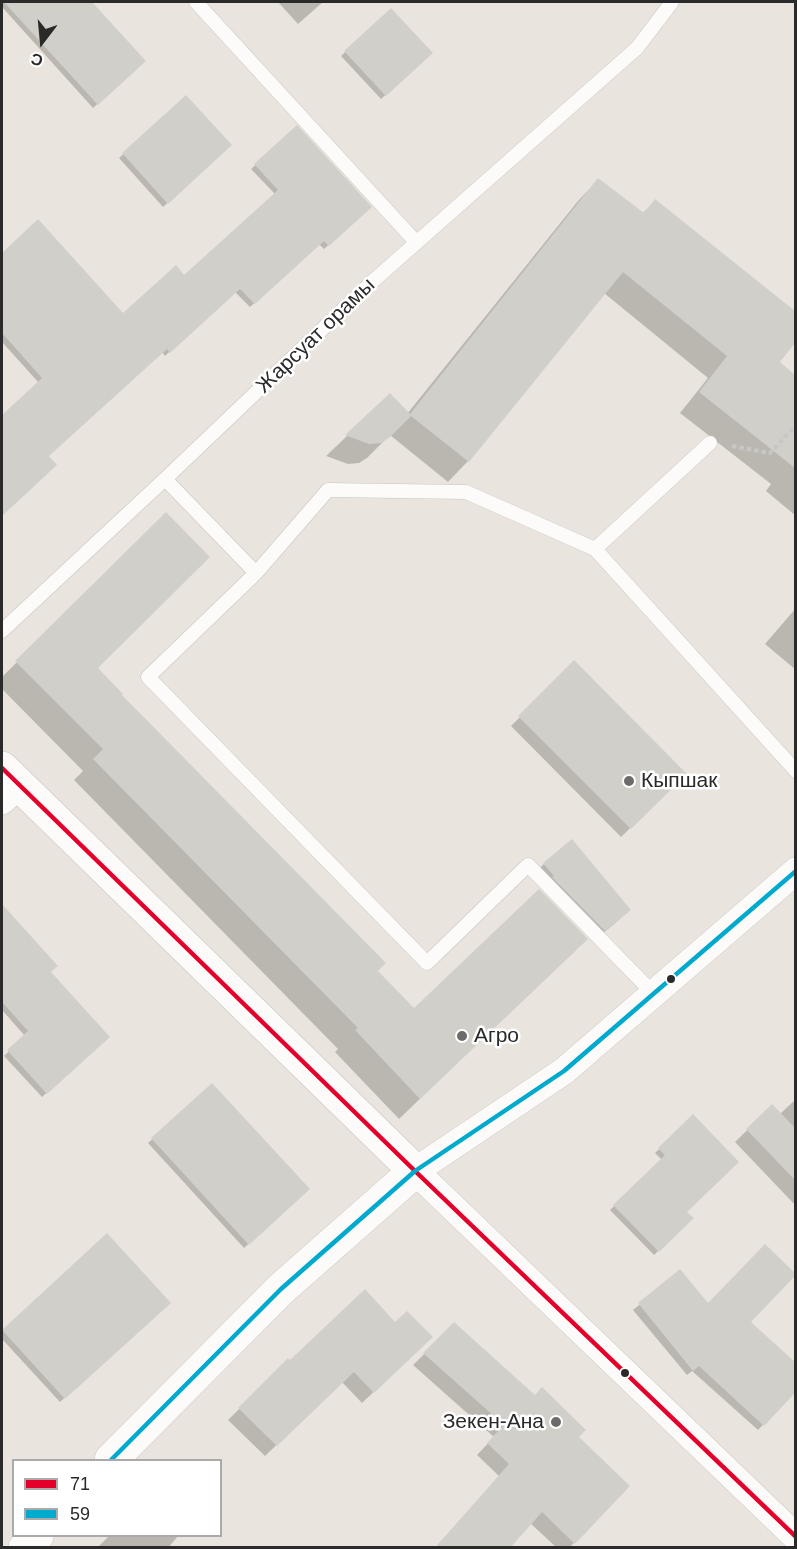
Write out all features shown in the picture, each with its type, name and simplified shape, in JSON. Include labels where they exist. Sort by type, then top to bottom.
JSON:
[{"type":"street","points":[[7,785],[795,1537]]},
{"type":"street","points":[[113,1459],[281,1289],[415,1172],[564,1071],[795,871]]},
{"type":"street","points":[[25,1548],[36,1537]]},
{"type":"lane","points":[[196,2],[416,242]]},
{"type":"lane","name":"Жарсуат орамы","points":[[2,631],[373,281],[637,48],[672,2]]},
{"type":"lane","points":[[595,549],[710,442]]},
{"type":"lane","points":[[165,479],[256,573]]},
{"type":"lane","points":[[653,993],[528,865],[427,963],[148,677],[256,573],[328,490],[466,492],[595,549],[795,771]]},
{"type":"path","points":[[710,442],[770,453],[795,425]]},
{"type":"building","points":[[4,2],[92,2],[146,61],[98,105]]},
{"type":"building","points":[[391,8],[433,53],[386,96],[344,51]]},
{"type":"building","points":[[186,95],[232,145],[168,204],[122,153]]},
{"type":"building","points":[[297,125],[372,207],[329,246],[324,241],[255,304],[240,289],[170,353],[167,349],[49,456],[57,465],[2,516],[2,415],[42,378],[2,333],[2,253],[38,219],[123,313],[176,265],[184,275],[278,190],[254,164]]},
{"type":"building","points":[[598,178],[644,213],[655,199],[795,311],[795,343],[780,362],[795,375],[795,468],[699,392],[727,356],[623,272],[469,462],[411,416],[381,443],[369,444],[345,435],[390,393],[410,414]]},
{"type":"building","points":[[166,512],[210,557],[98,668],[386,963],[378,971],[414,1008],[539,889],[588,939],[420,1099],[355,1030],[358,1028],[93,759],[103,749],[15,661]]},
{"type":"building","points":[[574,660],[687,774],[631,829],[518,716]]},
{"type":"building","points":[[572,839],[631,910],[605,931],[552,877],[554,876],[543,863]]},
{"type":"building","points":[[2,904],[58,966],[51,972],[110,1037],[47,1094],[7,1050],[28,1031],[2,1002]]},
{"type":"building","points":[[212,1083],[310,1189],[249,1245],[151,1138]]},
{"type":"building","points":[[772,1104],[795,1128],[795,1180],[746,1129]]},
{"type":"building","points":[[693,1114],[739,1162],[687,1212],[694,1218],[659,1252],[613,1205],[665,1155],[658,1148]]},
{"type":"building","points":[[107,1233],[171,1303],[65,1399],[2,1330]]},
{"type":"building","points":[[765,1244],[795,1273],[795,1276],[751,1322],[795,1362],[795,1393],[764,1426],[699,1366],[693,1371],[638,1303],[680,1269],[708,1303]]},
{"type":"building","points":[[365,1289],[395,1322],[407,1311],[433,1337],[374,1393],[354,1372],[277,1446],[238,1408],[288,1358],[290,1360]]},
{"type":"building","points":[[454,1322],[535,1395],[542,1387],[586,1430],[579,1437],[630,1486],[575,1544],[542,1512],[510,1548],[435,1548],[509,1464],[487,1443],[504,1425],[423,1353]]},
{"type":"transit line","name":"71","points":[[2,768],[415,1171],[796,1537]]},
{"type":"transit line","name":"59","points":[[112,1459],[281,1289],[415,1171],[564,1071],[796,871]]},
{"type":"place","name":"Кыпшак","points":[[629,781]]},
{"type":"place","name":"Агро","points":[[462,1036]]},
{"type":"place","name":"Зекен-Ана","points":[[556,1422]]}]
